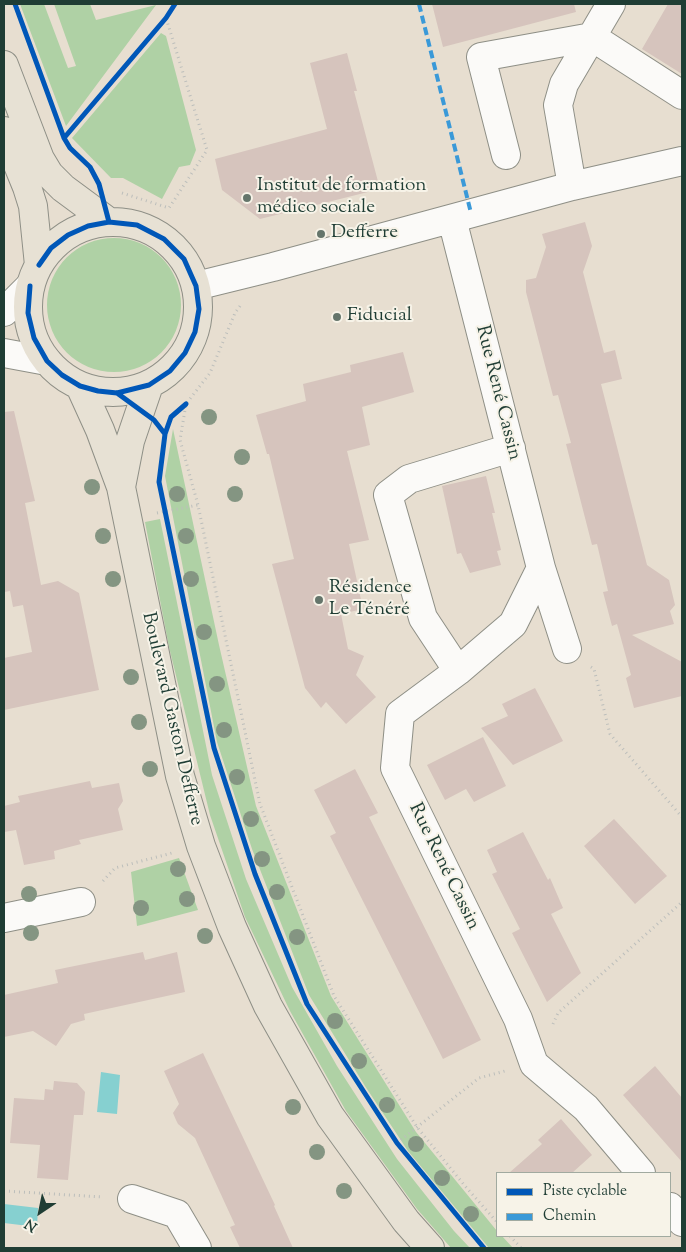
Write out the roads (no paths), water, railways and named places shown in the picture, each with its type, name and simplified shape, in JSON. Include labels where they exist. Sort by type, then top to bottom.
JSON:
[{"type":"main road","points":[[4,65],[40,159],[49,174],[63,188],[109,222]]},
{"type":"main road","points":[[4,131],[33,206],[34,276],[28,312],[34,338],[47,361],[62,376],[80,386],[98,391],[117,393],[149,385],[170,371],[185,353],[195,332],[198,309],[196,286],[184,259],[164,238],[138,226],[109,222],[88,226],[68,234],[52,248],[34,276]]},
{"type":"main road","name":"Boulevard Gaston Defferre","points":[[121,487],[130,441],[149,385]]},
{"type":"main road","name":"Boulevard Gaston Defferre","points":[[80,386],[100,430],[121,487],[180,776],[201,846],[232,927],[268,1006],[330,1116],[406,1221],[430,1248]]},
{"type":"street","points":[[572,186],[558,105],[564,84],[611,4]]},
{"type":"street","points":[[506,155],[481,57],[592,37],[682,95]]},
{"type":"street","points":[[196,286],[572,186],[682,161]]},
{"type":"street","name":"Rue René Cassin","points":[[452,218],[541,568],[567,649]]},
{"type":"street","points":[[4,312],[34,276]]},
{"type":"street","points":[[4,352],[47,361]]},
{"type":"street","points":[[458,671],[423,618],[388,495],[409,478],[511,448]]},
{"type":"street","name":"Rue René Cassin","points":[[541,568],[513,624],[458,671],[400,714],[395,768],[518,1019],[534,1064],[586,1108],[640,1172]]},
{"type":"street","points":[[4,918],[81,902]]},
{"type":"street","points":[[132,1199],[178,1214],[197,1248]]},
{"type":"street","points":[[671,1208],[682,1222]]},
{"type":"water","points":[[101,1072],[120,1075],[117,1114],[97,1112]]},
{"type":"water","points":[[4,1204],[38,1208],[37,1227],[4,1223]]},
{"type":"place","name":"Institut de formation médico sociale","points":[[247,198]]},
{"type":"place","name":"Defferre","points":[[321,234]]},
{"type":"place","name":"Fiducial","points":[[337,317]]},
{"type":"place","name":"Résidence Le Ténéré","points":[[319,600]]}]
